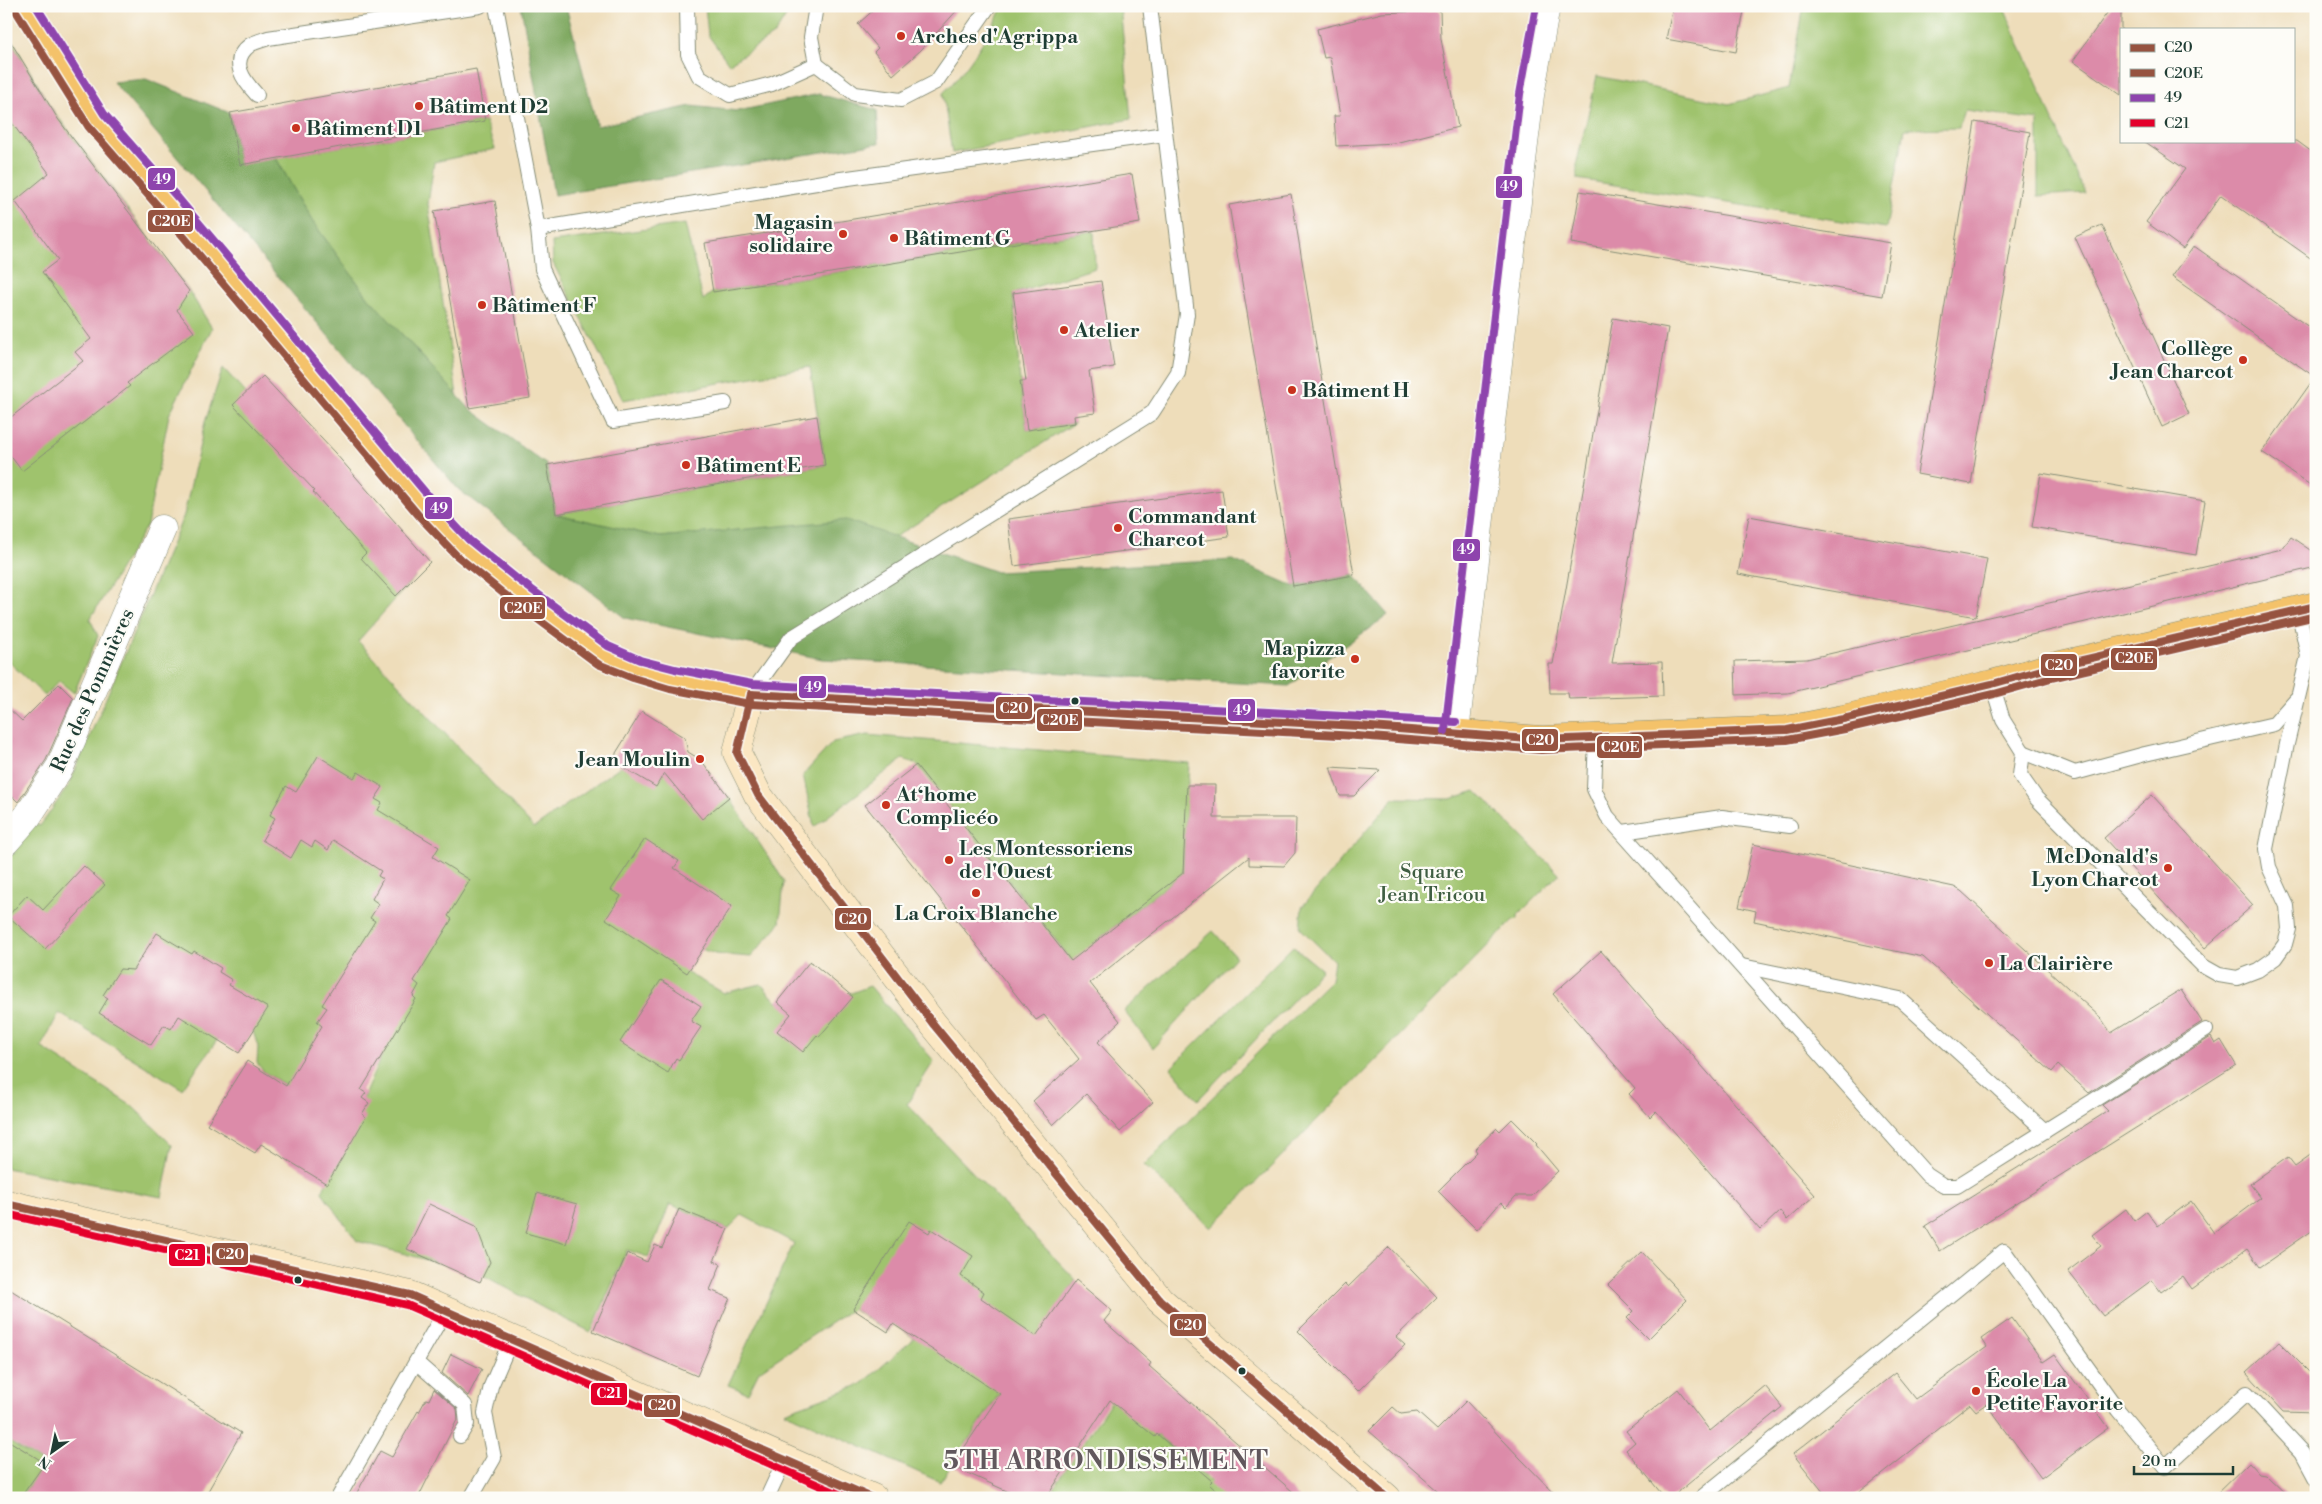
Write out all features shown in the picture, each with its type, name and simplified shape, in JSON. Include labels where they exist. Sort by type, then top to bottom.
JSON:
[{"type":"main road","points":[[24,6],[96,120],[170,204],[428,511],[462,547],[517,592],[603,655],[637,669],[673,679],[751,694],[1454,732],[1542,740],[1786,730],[1843,719],[1992,684],[2048,668],[2307,608]]},
{"type":"main road","points":[[751,694],[737,753],[758,795],[934,1025],[1160,1300],[1387,1498]]},
{"type":"main road","points":[[6,1204],[410,1296],[873,1498]]},
{"type":"street","points":[[1454,732],[1530,95],[1546,6]]},
{"type":"street","name":"Rue des Pommières","points":[[9,833],[60,767],[162,529]]},
{"type":"lane","points":[[257,95],[245,82],[239,71],[239,60],[249,46],[268,38],[480,6]]},
{"type":"lane","points":[[496,6],[538,229],[542,269],[613,421],[725,402]]},
{"type":"lane","points":[[687,6],[688,54],[699,76],[730,95],[772,84],[816,64]]},
{"type":"lane","points":[[816,6],[812,37],[816,64],[855,94],[901,100],[936,82],[989,6]]},
{"type":"lane","points":[[751,694],[791,638],[1152,413],[1178,373],[1187,314],[1150,6]]},
{"type":"lane","points":[[538,229],[841,179],[1165,134]]},
{"type":"lane","points":[[2023,752],[2020,775],[2036,798],[2202,966],[2218,975],[2236,978],[2258,970],[2276,958],[2285,944],[2289,929],[2286,906],[2269,868],[2266,849],[2297,698],[2308,656],[2307,608]]},
{"type":"lane","points":[[1992,684],[2003,720],[2023,752],[2074,773],[2145,754],[2274,724],[2297,698]]},
{"type":"lane","points":[[1596,738],[1594,789],[1607,816],[1927,1174],[1944,1186],[1957,1186],[2206,1030]]},
{"type":"lane","points":[[1623,832],[1722,817],[1790,826]]},
{"type":"lane","points":[[1742,966],[1900,999],[2045,1131]]},
{"type":"lane","points":[[1701,1498],[2004,1251],[2118,1410],[2165,1466],[2247,1393],[2302,1452],[2316,1478]]},
{"type":"lane","points":[[338,1498],[444,1311]]},
{"type":"lane","points":[[471,1498],[494,1458],[485,1414],[491,1386],[511,1340]]},
{"type":"lane","points":[[416,1362],[465,1405],[467,1424],[460,1436]]},
{"type":"lane","points":[[767,1498],[785,1459]]},
{"type":"green space","points":[[521,6],[566,6],[597,126],[691,106],[738,111],[819,94],[877,110],[879,143],[554,195]]},
{"type":"green space","points":[[705,6],[792,6],[775,34],[729,64],[708,35]]},
{"type":"green space","points":[[1003,6],[1120,6],[1131,119],[952,153],[943,93],[961,74]]},
{"type":"green space","points":[[1804,6],[2003,6],[2085,193],[2038,196],[2038,120],[1965,110],[1959,128],[1905,129],[1886,228],[1577,179],[1577,162],[1597,76],[1729,104],[1789,88]]},
{"type":"green space","points":[[6,30],[50,106],[189,291],[212,328],[169,415],[147,525],[90,619],[98,636],[74,693],[59,681],[45,696],[9,662],[6,664]]},
{"type":"green space","points":[[146,79],[230,113],[240,164],[276,158],[312,221],[368,297],[469,408],[547,465],[556,514],[660,537],[846,520],[997,572],[1233,560],[1293,586],[1354,575],[1388,615],[1289,686],[822,659],[625,618],[458,489],[113,82]]},
{"type":"green space","points":[[485,121],[495,149],[434,162],[428,204],[457,395],[368,297],[312,221],[276,158]]},
{"type":"green space","points":[[685,224],[703,300],[713,292],[1094,231],[1095,268],[1013,294],[1020,381],[1027,430],[1075,423],[895,537],[842,521],[660,537],[556,514],[825,465],[810,367],[623,400],[553,263],[552,242]]},
{"type":"green space","points":[[223,368],[415,577],[358,641],[534,828],[632,758],[696,772],[729,797],[784,881],[780,923],[751,957],[715,954],[682,942],[687,973],[724,993],[761,984],[777,1002],[827,1002],[870,986],[934,1061],[907,1104],[1076,1280],[940,1482],[784,1412],[862,1384],[914,1338],[893,1324],[888,1332],[852,1309],[759,1371],[748,1393],[728,1385],[794,1243],[742,1215],[728,1229],[670,1204],[648,1257],[627,1250],[591,1332],[483,1275],[357,1241],[322,1192],[455,887],[289,1087],[264,1072],[257,1063],[258,1047],[253,1031],[233,1018],[182,1089],[59,1013],[41,1047],[132,1106],[172,1145],[162,1197],[6,1168],[6,841],[27,817],[40,826],[69,785],[184,515],[205,422]]},
{"type":"green space","points":[[867,735],[1189,763],[1183,873],[1100,938],[1073,962],[917,764],[903,759],[814,827],[803,775],[833,742]]},
{"type":"green space","name":"Square Jean Tricou","points":[[1476,791],[1559,874],[1518,915],[1518,919],[1513,920],[1211,1228],[1144,1165],[1331,980],[1334,961],[1300,928],[1302,907],[1394,798],[1450,799]]},
{"type":"green space","points":[[1213,931],[1236,957],[1153,1048],[1124,1011]]},
{"type":"green space","points":[[1293,946],[1322,970],[1198,1100],[1171,1068]]},
{"type":"green space","points":[[1114,1397],[1230,1498],[1047,1498]]},
{"type":"green space","points":[[6,1440],[45,1464],[20,1498],[6,1498]]},
{"type":"building","name":"Arches d'Agrippa","points":[[878,6],[961,6],[921,50],[893,75],[874,52],[878,48],[858,24]]},
{"type":"building","points":[[1673,6],[1745,6],[1736,52],[1666,39]]},
{"type":"building","points":[[2112,6],[2121,6],[2120,94],[2073,61]]},
{"type":"building","points":[[1440,10],[1441,39],[1458,127],[1395,143],[1336,146],[1334,116],[1340,116],[1330,57],[1324,58],[1317,29],[1382,13]]},
{"type":"building","points":[[6,34],[58,119],[189,291],[177,310],[194,332],[127,383],[130,386],[22,471],[6,450],[6,421],[83,361],[75,352],[91,339],[42,272],[58,260],[15,201],[49,173],[6,115]]},
{"type":"building","points":[[476,69],[485,121],[240,165],[230,113]]},
{"type":"building","points":[[1975,122],[2030,132],[1971,484],[1917,474]]},
{"type":"building","points":[[2297,141],[2316,155],[2316,262],[2221,195],[2183,249],[2146,222],[2185,169],[2145,142]]},
{"type":"building","name":"Bâtiment G","points":[[1132,174],[1140,223],[713,292],[705,243]]},
{"type":"building","points":[[1580,191],[1891,243],[1882,296],[1571,243]]},
{"type":"building","name":"Bâtiment H","points":[[1291,194],[1354,575],[1293,586],[1229,205]]},
{"type":"building","name":"Bâtiment F","points":[[495,201],[530,398],[469,408],[434,211]]},
{"type":"building","points":[[2102,225],[2189,414],[2162,427],[2075,237]]},
{"type":"building","points":[[2194,246],[2316,332],[2316,489],[2262,452],[2315,377],[2172,277]]},
{"type":"building","name":"Atelier","points":[[1101,281],[1114,367],[1089,371],[1095,413],[1074,416],[1075,423],[1027,430],[1020,381],[1026,381],[1013,293]]},
{"type":"building","points":[[1613,318],[1668,328],[1612,663],[1662,662],[1663,696],[1569,699],[1568,693],[1550,693],[1549,664],[1553,664]]},
{"type":"building","points":[[263,376],[335,453],[430,562],[396,596],[361,558],[366,553],[313,492],[315,491],[233,405]]},
{"type":"building","name":"Bâtiment E","points":[[817,416],[825,465],[556,514],[547,465]]},
{"type":"building","points":[[2041,473],[2205,501],[2196,555],[2032,527]]},
{"type":"building","name":"Commandant Charcot","points":[[1222,490],[1229,537],[1014,566],[1008,519]]},
{"type":"building","points":[[1749,516],[1987,559],[1976,617],[1738,574]]},
{"type":"building","points":[[2291,537],[2316,554],[2316,567],[1788,693],[1736,695],[1735,661],[1807,659],[2282,549]]},
{"type":"building","points":[[59,684],[73,698],[46,760],[18,802],[6,790],[6,706],[22,721]]},
{"type":"building","points":[[642,711],[685,738],[688,752],[701,760],[729,797],[702,819],[664,773],[656,787],[616,763],[616,753]]},
{"type":"building","points":[[318,756],[354,778],[358,772],[383,787],[375,799],[382,803],[378,810],[439,847],[433,857],[470,880],[448,916],[452,919],[414,981],[419,985],[413,996],[416,999],[361,1090],[366,1093],[362,1098],[369,1103],[362,1114],[366,1117],[327,1184],[261,1144],[255,1153],[207,1124],[247,1061],[286,1086],[322,1026],[317,1022],[327,1008],[322,1005],[375,921],[370,918],[379,904],[372,899],[383,879],[378,876],[381,871],[333,840],[328,850],[315,841],[312,847],[301,840],[291,858],[262,840],[275,818],[270,815],[286,786],[296,792]]},
{"type":"building","points":[[916,765],[1071,961],[1183,873],[1187,785],[1215,785],[1214,818],[1296,818],[1295,853],[1284,866],[1249,865],[1249,857],[1090,983],[1120,1021],[1098,1042],[1153,1102],[1120,1132],[1086,1094],[1053,1125],[1033,1101],[1079,1059],[1044,1015],[1036,1020],[865,805]]},
{"type":"building","points":[[1330,767],[1380,770],[1354,796],[1340,796]]},
{"type":"building","points":[[2152,795],[2253,905],[2205,948],[2104,838]]},
{"type":"building","points":[[645,839],[679,861],[674,868],[732,906],[687,973],[606,919],[621,896],[611,890]]},
{"type":"building","name":"La Clairière","points":[[1753,844],[1954,887],[1961,891],[2101,1018],[2111,1033],[2181,990],[2202,1022],[2089,1093],[2058,1065],[2052,1072],[1923,957],[1754,921],[1756,911],[1739,907]]},
{"type":"building","points":[[84,866],[105,885],[45,949],[8,916],[27,895],[43,910]]},
{"type":"building","points":[[157,933],[192,954],[194,951],[221,968],[219,972],[232,980],[229,985],[268,1008],[239,1053],[179,1016],[171,1029],[164,1025],[151,1045],[99,1013],[108,998],[103,995],[120,969],[133,970]]},
{"type":"building","points":[[1601,951],[1815,1195],[1787,1220],[1780,1211],[1760,1230],[1656,1111],[1650,1117],[1629,1094],[1635,1088],[1553,994]]},
{"type":"building","points":[[810,961],[853,997],[819,1037],[817,1035],[803,1052],[777,1031],[791,1014],[777,1002]]},
{"type":"building","points":[[661,980],[701,1006],[691,1021],[701,1027],[679,1060],[676,1058],[668,1073],[620,1042]]},
{"type":"building","points":[[2211,1037],[2215,1044],[2221,1040],[2236,1065],[1940,1251],[1925,1226],[2108,1111],[2102,1105]]},
{"type":"building","points":[[1512,1119],[1537,1144],[1558,1171],[1532,1196],[1516,1196],[1506,1207],[1501,1202],[1477,1230],[1438,1191],[1477,1152],[1475,1149],[1497,1128],[1500,1131]]},
{"type":"building","points":[[2316,1151],[2316,1228],[2260,1267],[2247,1249],[2192,1289],[2183,1276],[2161,1292],[2152,1280],[2103,1316],[2068,1271],[2101,1246],[2092,1235],[2126,1209],[2134,1221],[2147,1211],[2158,1226],[2191,1201],[2214,1233],[2261,1198],[2250,1184],[2288,1157],[2295,1166]]},
{"type":"building","points":[[537,1193],[577,1204],[566,1244],[526,1233]]},
{"type":"building","points":[[429,1204],[476,1226],[490,1262],[480,1282],[407,1249]]},
{"type":"building","points":[[679,1209],[728,1229],[714,1261],[721,1264],[710,1290],[730,1298],[697,1376],[593,1331],[627,1253],[647,1262],[655,1245],[662,1248]]},
{"type":"building","points":[[909,1221],[929,1233],[931,1229],[973,1256],[961,1276],[984,1292],[981,1298],[1036,1336],[1076,1280],[1112,1311],[1104,1321],[1151,1363],[1149,1366],[1300,1498],[1224,1498],[1209,1484],[1212,1481],[1157,1434],[1155,1437],[1110,1400],[1046,1498],[1022,1498],[952,1466],[1000,1394],[893,1324],[888,1332],[853,1309]]},
{"type":"building","points":[[1389,1247],[1437,1297],[1396,1337],[1405,1345],[1358,1391],[1298,1331],[1345,1284],[1348,1287]]},
{"type":"building","points":[[1642,1252],[1687,1300],[1648,1339],[1627,1318],[1634,1311],[1608,1285]]},
{"type":"building","points":[[6,1287],[241,1433],[204,1498],[20,1498],[45,1463],[6,1439]]},
{"type":"building","points":[[2012,1318],[2043,1362],[2055,1354],[2108,1428],[2041,1478],[1986,1404],[1976,1411],[1970,1404],[1852,1498],[1828,1498],[1793,1454],[1895,1373],[1916,1399],[1987,1347],[1982,1339]]},
{"type":"building","points":[[2279,1342],[2316,1379],[2316,1413],[2283,1412],[2246,1372]]},
{"type":"building","points":[[451,1354],[482,1369],[468,1396],[442,1373]]},
{"type":"building","points":[[1765,1386],[1782,1407],[1671,1498],[1665,1498],[1626,1450],[1635,1442],[1626,1431],[1678,1389],[1710,1431]]},
{"type":"building","points":[[434,1389],[457,1409],[458,1418],[418,1498],[354,1498],[380,1451],[392,1457],[418,1411],[426,1399],[429,1400]]},
{"type":"building","points":[[1466,1401],[1559,1498],[1446,1498],[1369,1431],[1393,1407],[1401,1414],[1417,1412],[1437,1430]]},
{"type":"building","points":[[2249,1462],[2259,1473],[2265,1474],[2290,1498],[2212,1498]]},
{"type":"transit line","name":"49","points":[[36,6],[104,114],[178,198],[435,504],[469,540],[516,578],[608,646],[640,660],[752,684],[1456,722]]},
{"type":"transit line","name":"49","points":[[1445,731],[1520,94],[1536,6]]},
{"type":"transit line","name":"C20E","points":[[16,11],[88,126],[420,517],[456,555],[504,594],[598,664],[633,678],[670,689],[750,704],[1357,736],[1541,750],[1787,740],[1845,729],[1994,694],[2051,678],[2316,616]]},
{"type":"transit line","name":"C20","points":[[751,694],[1358,726],[1542,740],[1787,730],[1843,719],[1992,684],[2048,668],[2316,606]]},
{"type":"transit line","name":"C20","points":[[751,694],[737,753],[758,795],[934,1025],[1160,1300],[1387,1498]]},
{"type":"transit line","name":"C20","points":[[6,1204],[410,1295],[872,1498]]},
{"type":"transit line","name":"C21","points":[[6,1214],[407,1305],[848,1498]]},
{"type":"place","name":"Arches d'Agrippa","points":[[901,36]]},
{"type":"place","name":"Bâtiment D2","points":[[419,106]]},
{"type":"place","name":"Bâtiment D1","points":[[296,128]]},
{"type":"place","name":"Magasin solidaire","points":[[843,234]]},
{"type":"place","name":"Bâtiment G","points":[[894,238]]},
{"type":"place","name":"Bâtiment F","points":[[482,305]]},
{"type":"place","name":"Atelier","points":[[1064,330]]},
{"type":"place","name":"Collège Jean Charcot","points":[[2243,360]]},
{"type":"place","name":"Bâtiment H","points":[[1292,390]]},
{"type":"place","name":"Bâtiment E","points":[[686,465]]},
{"type":"place","name":"Commandant Charcot","points":[[1118,528]]},
{"type":"place","name":"Ma pizza favorite","points":[[1355,659]]},
{"type":"place","name":"Jean Moulin","points":[[700,759]]},
{"type":"place","name":"At‘home Complicéo","points":[[886,805]]},
{"type":"place","name":"Les Montessoriens de l'Ouest","points":[[949,860]]},
{"type":"place","name":"McDonald's Lyon Charcot","points":[[2168,868]]},
{"type":"place","name":"La Croix Blanche","points":[[976,893]]},
{"type":"place","name":"La Clairière","points":[[1989,963]]},
{"type":"place","name":"École La Petite Favorite","points":[[1976,1391]]},
{"type":"district","name":"5TH ARRONDISSEMENT","points":[[1106,1460]]}]
